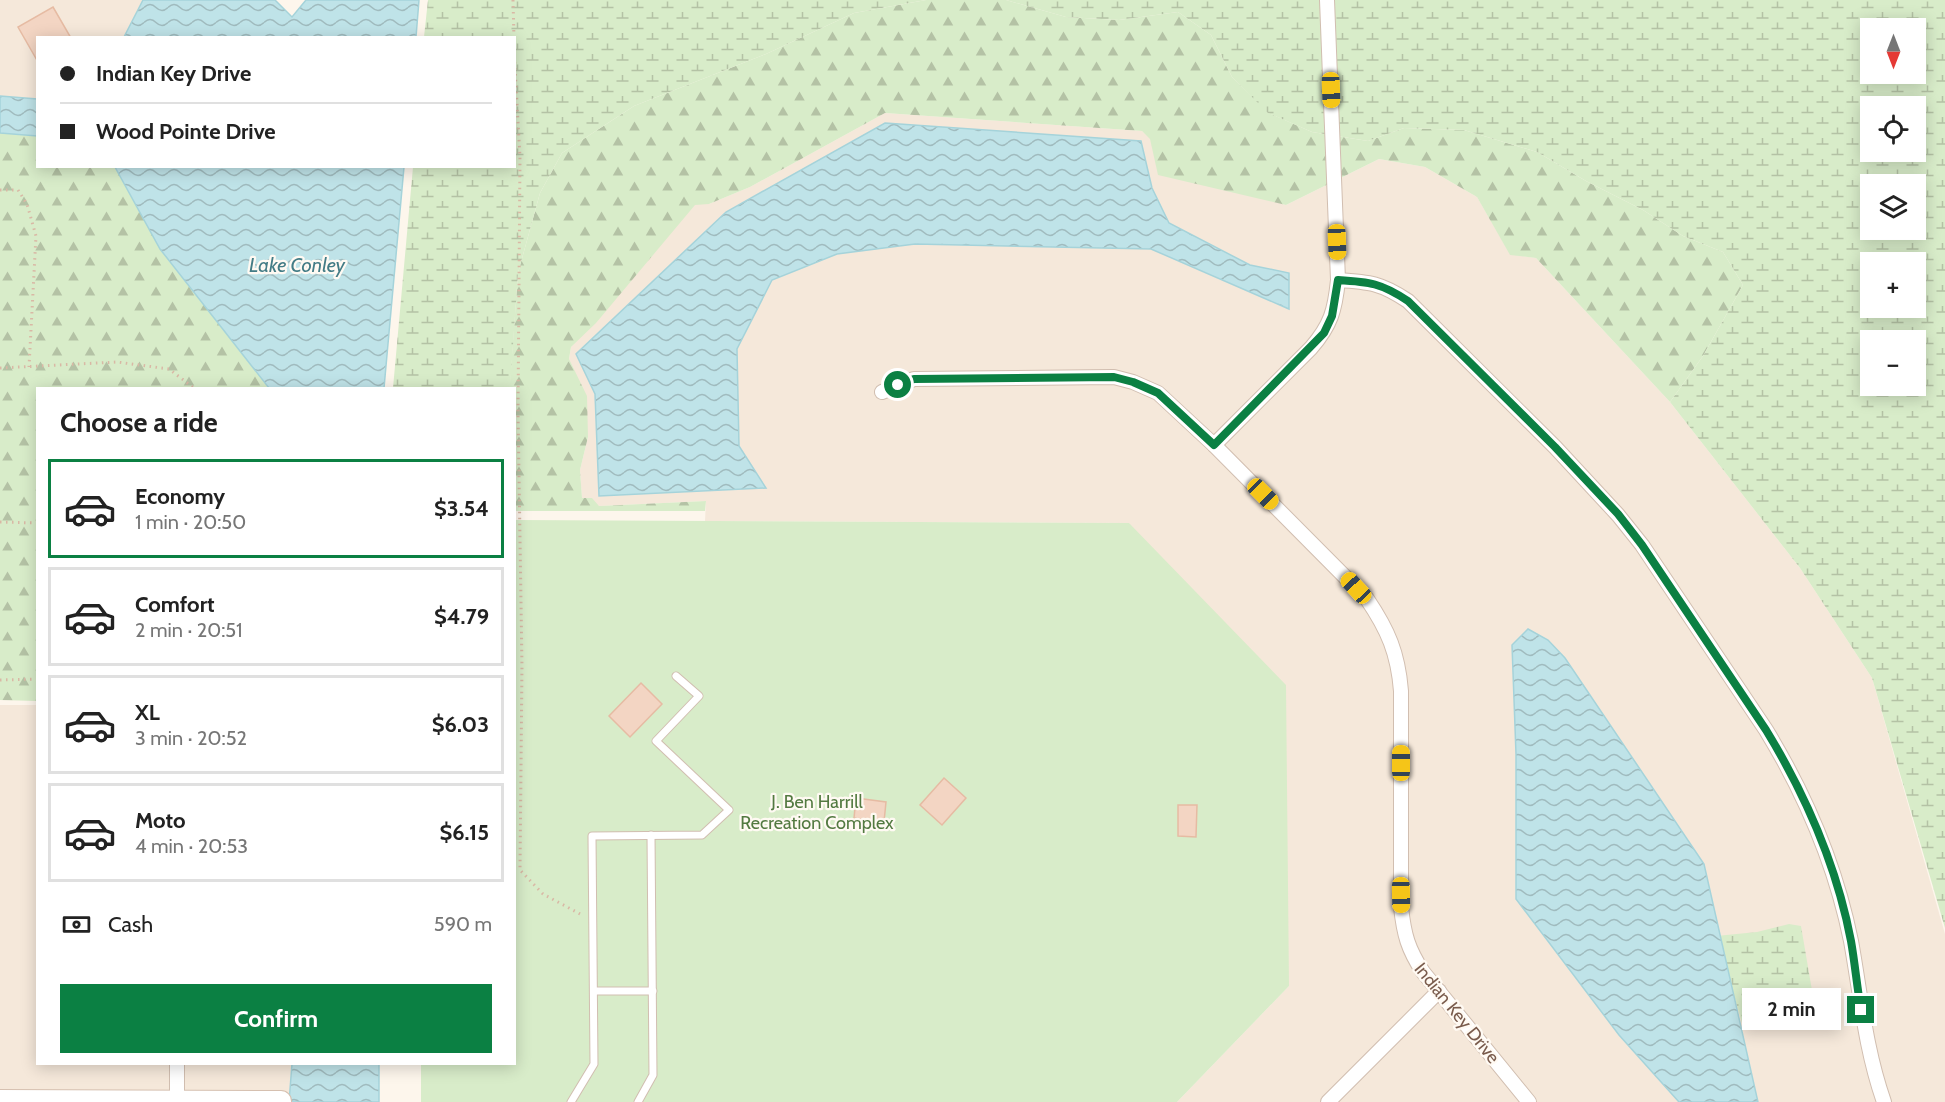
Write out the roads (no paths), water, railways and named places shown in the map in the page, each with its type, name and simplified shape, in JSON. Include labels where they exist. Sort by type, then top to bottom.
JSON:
[{"type":"street","points":[[1214,445],[1324,333],[1332,316],[1338,280],[1327,0]]},
{"type":"street","points":[[1338,280],[1371,282],[1389,288],[1408,301],[1555,447],[1618,514],[1642,545],[1760,720],[1801,794],[1821,840],[1839,894],[1851,941],[1864,1030],[1873,1070],[1884,1102]]},
{"type":"street","name":"Indian Key Drive","points":[[882,392],[914,379],[1114,377],[1133,382],[1158,393],[1214,445],[1367,599],[1383,624],[1394,648],[1399,668],[1401,691],[1401,899],[1404,934],[1411,954],[1529,1102]]},
{"type":"street","points":[[1328,1102],[1439,991]]},
{"type":"street","points":[[177,1065],[177,1102]]},
{"type":"street","points":[[0,1100],[280,1101]]},
{"type":"lane","points":[[572,1102],[594,1064],[592,836],[702,835],[729,810],[656,741],[699,696],[676,676]]},
{"type":"lane","points":[[638,1102],[653,1075],[651,836]]},
{"type":"lane","points":[[594,991],[653,991]]},
{"type":"water","points":[[143,0],[275,0],[292,17],[306,0],[419,0],[416,36],[125,36]]},
{"type":"water","points":[[0,96],[36,99],[36,136],[0,133]]},
{"type":"water","points":[[885,123],[1141,141],[1152,188],[1169,223],[1250,265],[1289,273],[1289,309],[1151,249],[915,244],[837,254],[772,280],[737,349],[739,446],[766,488],[599,496],[595,394],[576,354],[726,212]]},
{"type":"water","name":"Lake Conley","points":[[116,168],[404,168],[384,387],[268,387],[160,249]]},
{"type":"water","points":[[1528,629],[1548,640],[1565,658],[1704,864],[1758,1102],[1679,1102],[1619,1035],[1516,899],[1516,754],[1512,645]]},
{"type":"water","points":[[292,1065],[379,1065],[379,1102],[289,1102]]},
{"type":"park label","name":"J. Ben Harrill Recreation Complex","points":[[817,812]]}]
